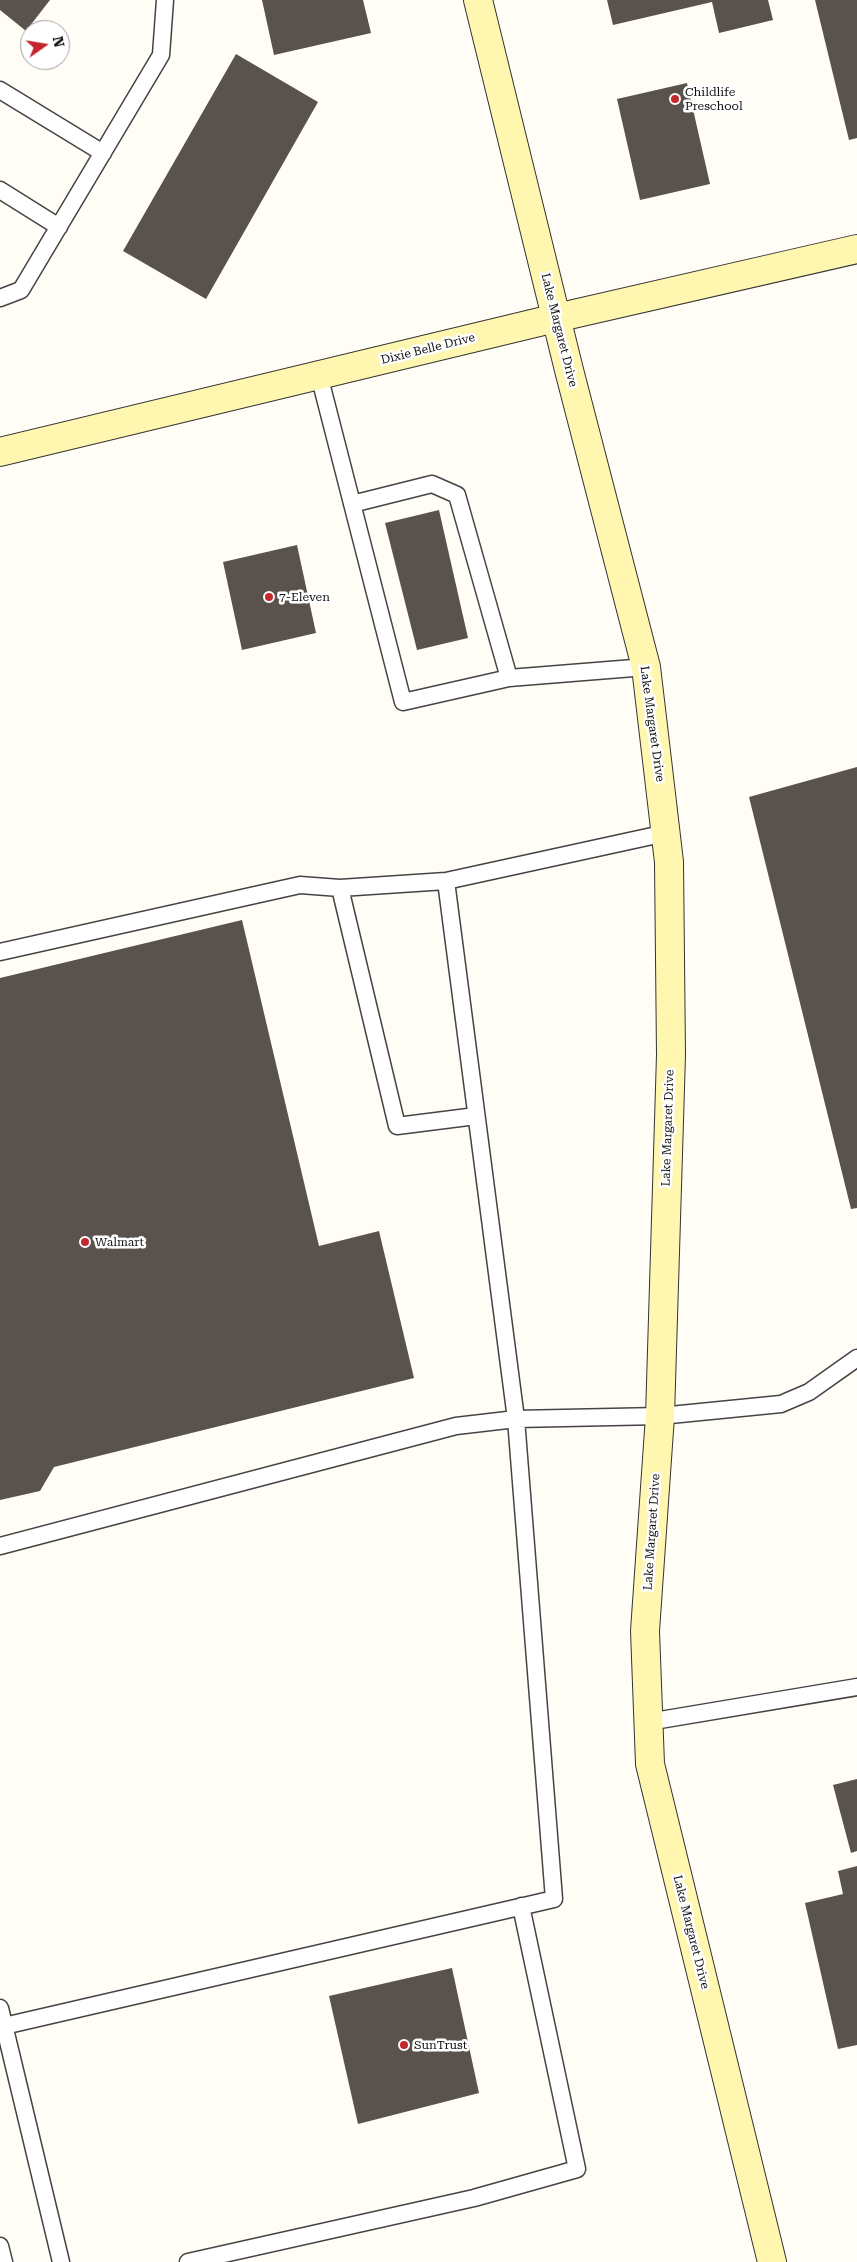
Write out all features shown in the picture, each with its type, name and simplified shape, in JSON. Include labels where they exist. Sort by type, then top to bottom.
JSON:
[{"type":"street","name":"Lake Margaret Drive","points":[[478,0],[556,318],[646,666],[666,833],[671,1056],[660,1416],[645,1631],[650,1764],[772,2262]]},
{"type":"street","name":"Dixie Belle Drive","points":[[0,452],[556,318],[857,249]]},
{"type":"lane","points":[[0,298],[21,290],[161,55],[165,0]]},
{"type":"lane","points":[[0,90],[104,153]]},
{"type":"lane","points":[[0,190],[59,227]]},
{"type":"lane","points":[[319,375],[404,702],[509,678],[646,666]]},
{"type":"lane","points":[[352,504],[432,484],[457,495],[509,678]]},
{"type":"lane","points":[[0,952],[300,885],[340,888],[446,881],[666,833]]},
{"type":"lane","points":[[4,2026],[554,1898],[516,1419],[446,881]]},
{"type":"lane","points":[[340,888],[397,1126],[476,1116]]},
{"type":"lane","points":[[0,1546],[456,1426],[516,1419],[660,1416],[781,1404],[809,1392],[857,1358]]},
{"type":"lane","points":[[648,1722],[857,1687]]},
{"type":"lane","points":[[188,2262],[474,2198],[577,2169],[521,1906]]},
{"type":"lane","points":[[0,2008],[61,2262]]},
{"type":"lane","points":[[0,2246],[4,2262]]},
{"type":"building","points":[[0,0],[50,0],[35,20],[20,20],[20,26],[0,10]]},
{"type":"building","points":[[262,0],[363,0],[371,33],[274,55]]},
{"type":"building","points":[[607,0],[768,0],[773,20],[719,33],[712,2],[613,25]]},
{"type":"building","points":[[815,0],[857,0],[857,138],[849,140]]},
{"type":"building","points":[[236,54],[318,102],[206,299],[123,251]]},
{"type":"building","points":[[687,83],[710,184],[640,200],[617,99]]},
{"type":"building","points":[[439,510],[468,638],[417,650],[385,523]]},
{"type":"building","name":"7-Eleven","points":[[297,545],[316,633],[242,650],[223,562]]},
{"type":"building","points":[[857,767],[857,1208],[851,1209],[749,797]]},
{"type":"building","points":[[242,920],[319,1246],[379,1231],[414,1378],[54,1467],[40,1491],[0,1500],[0,978]]},
{"type":"building","points":[[857,1779],[857,1851],[851,1853],[833,1785]]},
{"type":"building","points":[[857,1866],[857,2045],[838,2049],[805,1903],[843,1894],[838,1871]]},
{"type":"building","name":"SunTrust","points":[[452,1968],[479,2093],[358,2124],[329,1996]]},
{"type":"place","name":"Childlife Preschool","points":[[675,99]]},
{"type":"place","name":"7-Eleven","points":[[269,597]]},
{"type":"place","name":"Walmart","points":[[85,1242]]},
{"type":"place","name":"SunTrust","points":[[404,2045]]}]
